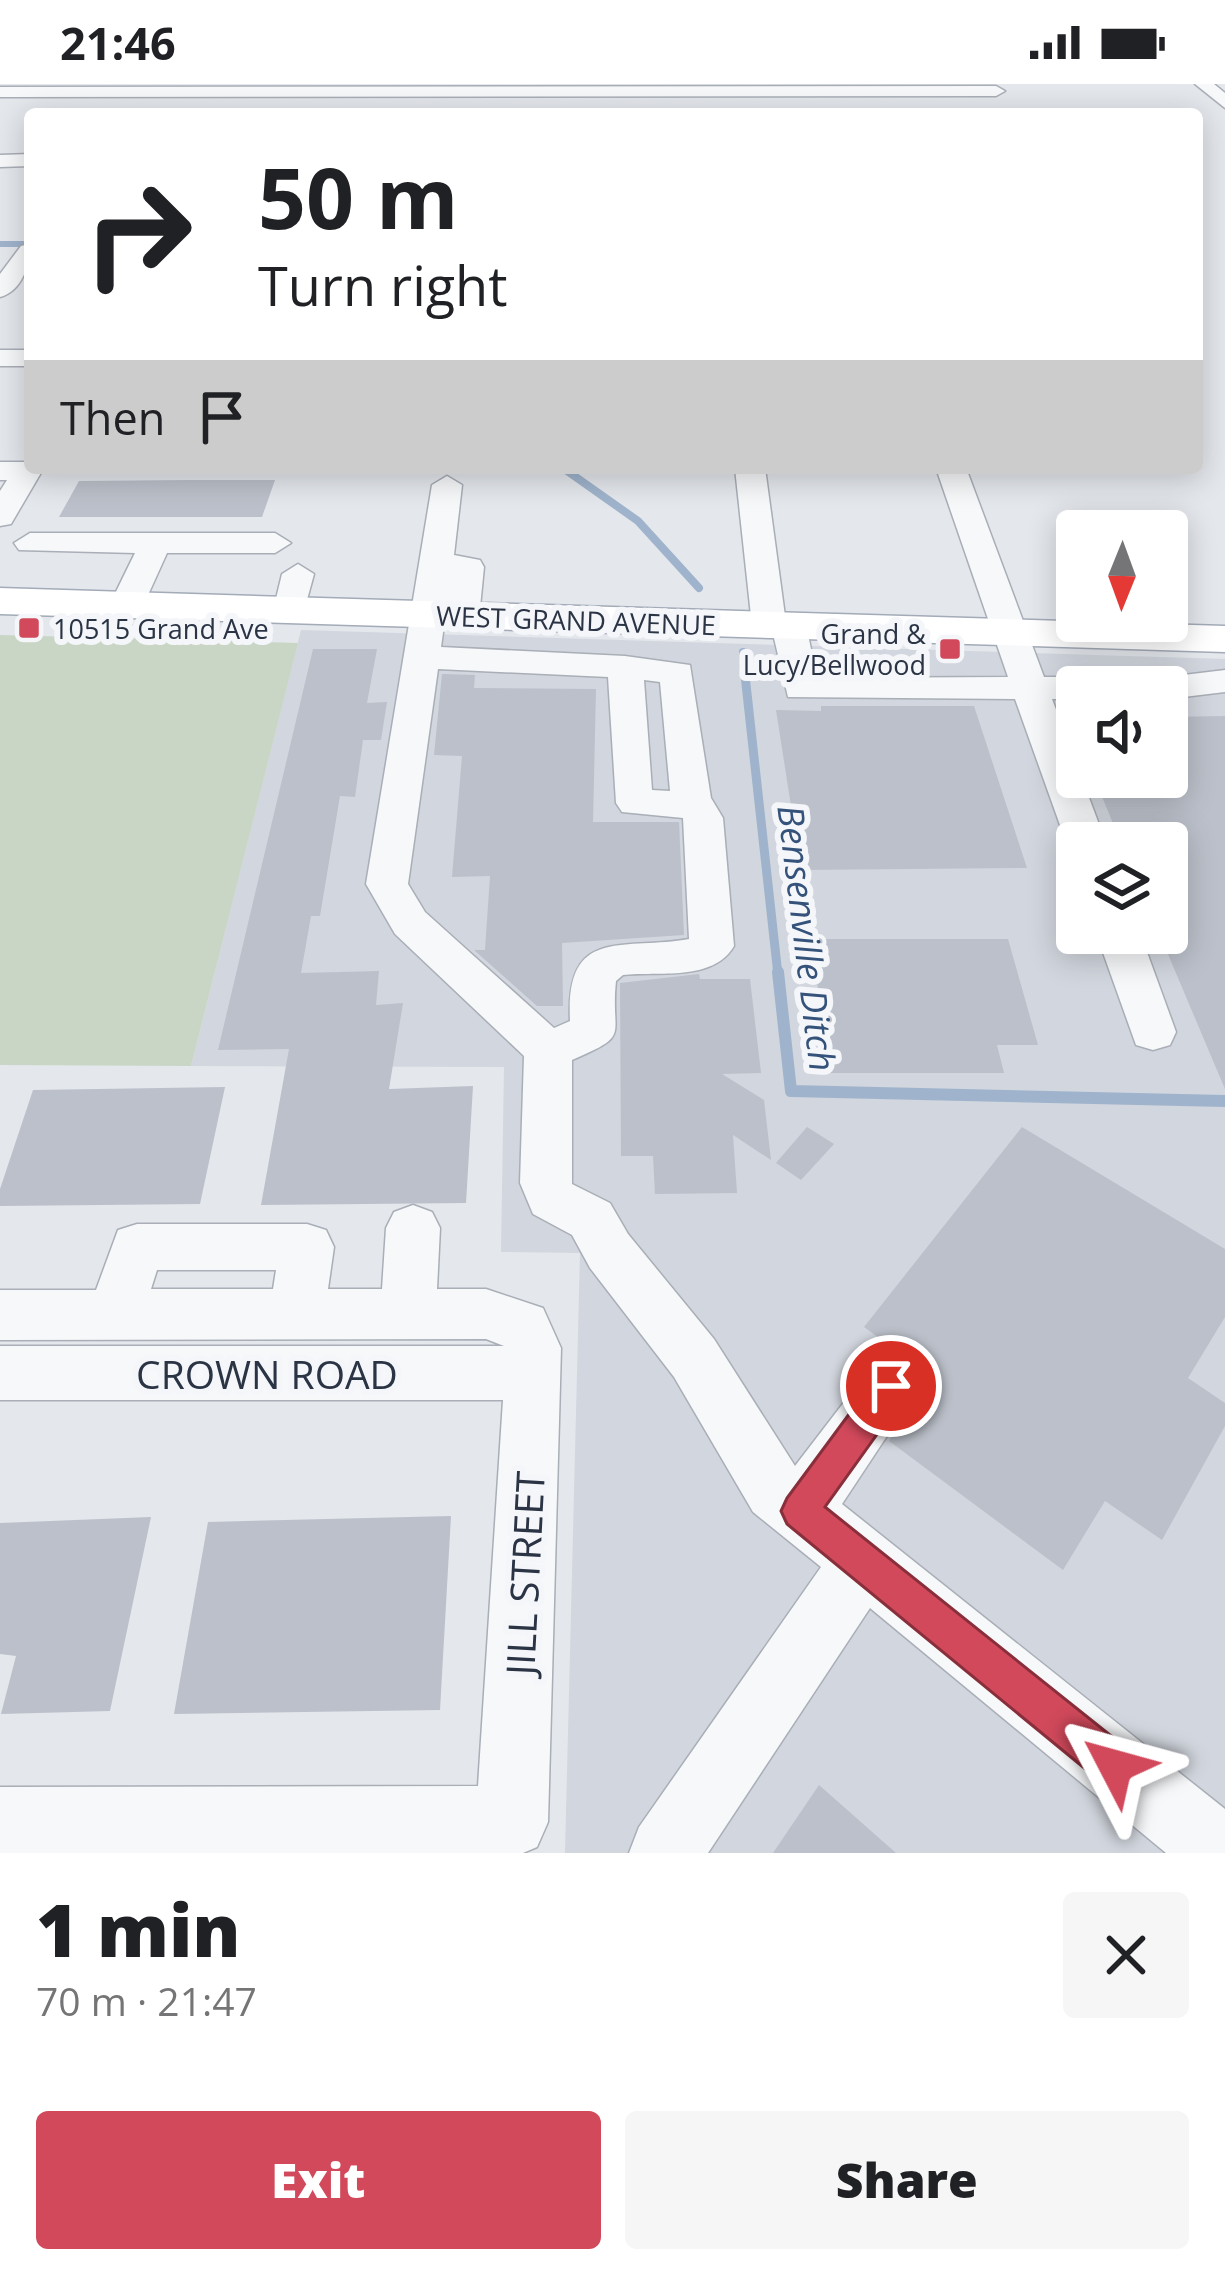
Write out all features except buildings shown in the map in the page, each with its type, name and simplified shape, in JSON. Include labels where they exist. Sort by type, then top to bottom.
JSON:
[{"type":"main road","name":"WEST GRAND AVENUE","points":[[0,602],[126,606],[294,593],[435,630],[592,620],[1011,632],[1221,661]]},
{"type":"street","points":[[194,84],[261,84]]},
{"type":"street","points":[[398,87],[434,84]]},
{"type":"street","points":[[1204,84],[1225,103]]},
{"type":"street","points":[[0,92],[994,88]]},
{"type":"street","points":[[578,108],[579,92]]},
{"type":"street","points":[[0,290],[24,257]]},
{"type":"street","points":[[0,517],[25,474]]},
{"type":"street","points":[[751,474],[779,625],[801,688],[1056,688]]},
{"type":"street","points":[[953,474],[1077,822]]},
{"type":"street","points":[[447,485],[437,562],[435,630],[387,884],[410,923],[548,1050],[546,1183],[551,1198],[591,1219],[610,1251],[694,1358],[775,1490],[1223,1853]]},
{"type":"street","points":[[30,543],[275,543]]},
{"type":"street","points":[[126,606],[155,544]]},
{"type":"street","points":[[592,620],[607,666],[636,803],[682,804],[691,798]]},
{"type":"street","points":[[435,630],[607,666],[677,673],[691,798],[703,818],[712,946],[700,956],[617,959],[603,965],[594,977],[593,1031],[548,1050]]},
{"type":"street","points":[[1188,678],[1221,661]]},
{"type":"street","points":[[1126,954],[1154,1032]]},
{"type":"street","points":[[408,1314],[413,1228]]},
{"type":"street","name":"CROWN ROAD","points":[[0,1316],[486,1314],[528,1350]]},
{"type":"street","name":"CROWN ROAD","points":[[0,1373],[528,1350]]},
{"type":"street","name":"JILL STREET","points":[[491,1832],[528,1350]]},
{"type":"street","points":[[800,1511],[891,1386]]},
{"type":"street","points":[[665,1853],[863,1562]]},
{"type":"street","points":[[0,1823],[234,1838],[491,1832]]},
{"type":"shaded area","points":[[301,630],[1225,659],[1225,1853],[565,1853],[580,1253],[501,1252],[504,1067],[191,1066]]},
{"type":"green space","points":[[0,635],[298,643],[191,1066],[0,1065]]},
{"type":"waterway","name":"Bensenville Ditch","points":[[0,244],[24,244]]},
{"type":"waterway","name":"Bensenville Ditch","points":[[571,474],[638,521],[699,588]]},
{"type":"waterway","name":"Bensenville Ditch","points":[[743,652],[745,669]]},
{"type":"waterway","name":"Bensenville Ditch","points":[[744,666],[778,975]]},
{"type":"waterway","name":"Bensenville Ditch","points":[[778,972],[791,1091],[1225,1101]]},
{"type":"place","name":"10515 Grand Ave","points":[[29,628]]},
{"type":"place","name":"Grand & Lucy/Bellwood","points":[[950,649]]},
{"type":"route","points":[[891,1386],[800,1511],[1115,1766]]}]
